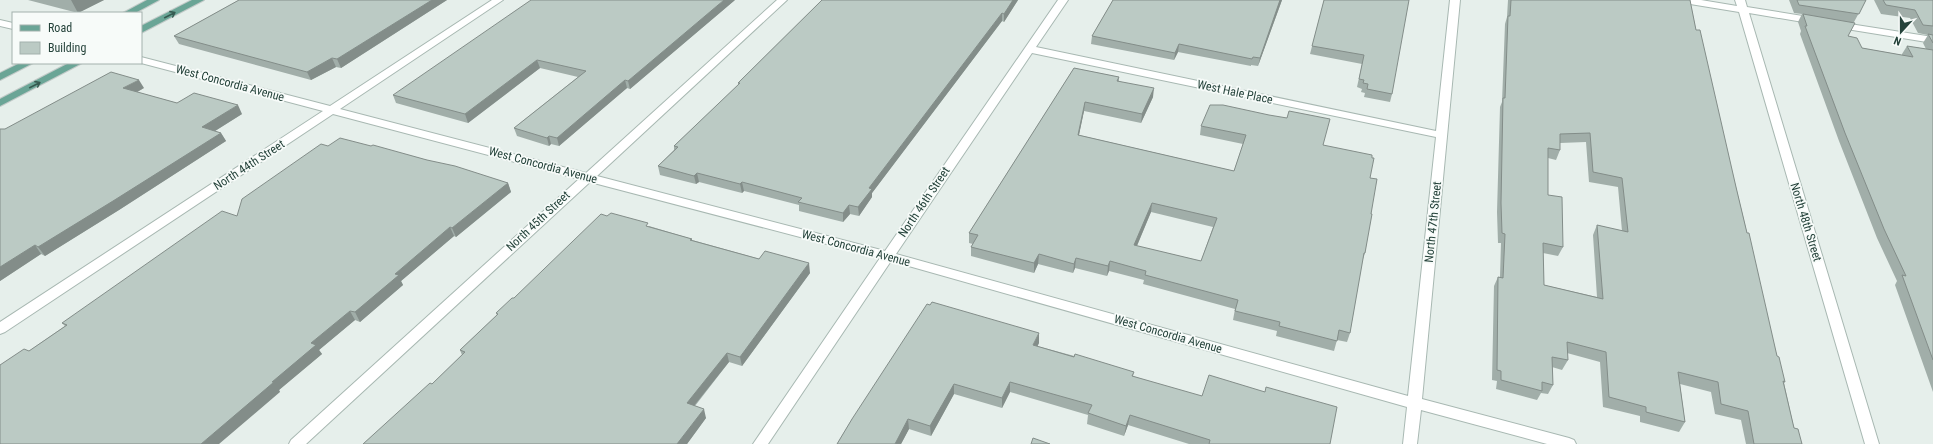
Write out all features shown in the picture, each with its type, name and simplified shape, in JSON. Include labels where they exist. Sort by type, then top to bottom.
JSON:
[{"type":"main road","points":[[130,12],[154,0]]},
{"type":"main road","points":[[142,29],[199,0]]},
{"type":"main road","points":[[0,77],[26,64]]},
{"type":"main road","points":[[0,103],[75,64]]},
{"type":"street","name":"North 44th Street","points":[[0,329],[498,0]]},
{"type":"street","name":"North 45th Street","points":[[296,444],[587,176],[782,0]]},
{"type":"street","name":"North 46th Street","points":[[760,444],[1062,0]]},
{"type":"street","name":"North 47th Street","points":[[1410,444],[1456,0]]},
{"type":"street","points":[[1684,0],[1741,5],[1933,40]]},
{"type":"street","name":"North 48th Street","points":[[1741,5],[1872,444]]},
{"type":"street","points":[[0,22],[12,26]]},
{"type":"street","name":"West Hale Place","points":[[1029,50],[1442,135]]},
{"type":"street","name":"West Concordia Avenue","points":[[142,60],[888,256],[1414,403],[1569,444]]},
{"type":"building","points":[[239,0],[432,0],[337,59],[332,58],[307,72],[174,36]]},
{"type":"building","points":[[531,0],[724,0],[628,81],[625,80],[557,138],[549,136],[547,138],[514,128],[586,71],[537,60],[465,114],[393,95]]},
{"type":"building","points":[[822,0],[1013,0],[1004,14],[1002,13],[869,188],[872,189],[858,207],[849,205],[843,213],[798,202],[802,198],[742,182],[740,184],[697,173],[694,176],[658,166],[678,147],[674,146],[740,83],[738,83]]},
{"type":"building","points":[[1113,0],[1280,0],[1260,58],[1253,57],[1252,59],[1179,44],[1175,53],[1092,36]]},
{"type":"building","points":[[1324,0],[1409,0],[1392,94],[1367,89],[1368,84],[1363,83],[1364,80],[1359,79],[1364,55],[1312,46]]},
{"type":"building","points":[[1511,0],[1690,0],[1696,30],[1700,30],[1747,233],[1749,233],[1777,356],[1779,357],[1785,382],[1783,381],[1794,428],[1798,429],[1802,444],[1754,444],[1748,411],[1721,404],[1718,382],[1678,372],[1685,422],[1646,412],[1646,407],[1609,397],[1606,352],[1567,342],[1568,360],[1552,357],[1553,385],[1542,382],[1542,391],[1501,380],[1501,371],[1497,370],[1498,277],[1503,278],[1505,234],[1502,233],[1501,203],[1503,98],[1505,98],[1508,16],[1510,16]],"holes":[[[1590,133],[1593,172],[1622,178],[1628,232],[1597,225],[1603,299],[1544,285],[1543,243],[1563,247],[1562,197],[1548,195],[1548,148],[1560,150],[1560,134]]]},
{"type":"building","points":[[1797,0],[1866,0],[1859,14],[1799,5]]},
{"type":"building","points":[[1883,0],[1933,0],[1933,26],[1923,25],[1915,10],[1886,5]]},
{"type":"building","points":[[1803,14],[1855,23],[1848,36],[1857,38],[1862,48],[1913,57],[1907,46],[1933,50],[1933,360],[1902,275],[1906,276],[1884,229],[1845,133],[1805,26],[1807,26]]},
{"type":"building","points":[[1928,34],[1933,35],[1933,43]]},
{"type":"building","points":[[1074,68],[1119,77],[1117,81],[1154,88],[1142,114],[1085,102],[1078,135],[1234,171],[1246,135],[1201,126],[1210,105],[1223,105],[1287,118],[1289,111],[1330,119],[1323,145],[1372,155],[1372,158],[1374,158],[1370,178],[1377,179],[1350,333],[1339,330],[1337,341],[1279,326],[1280,322],[1235,311],[1238,300],[1145,275],[1146,271],[1110,261],[1108,266],[1076,258],[1074,264],[1039,254],[1034,263],[971,247],[978,235],[969,233]],"holes":[[[1152,203],[1217,218],[1201,261],[1134,245]]]},
{"type":"building","points":[[111,72],[139,80],[123,88],[177,103],[194,93],[238,105],[202,127],[221,133],[38,247],[35,245],[0,267],[0,129],[5,129]]},
{"type":"building","points":[[340,138],[455,166],[508,183],[452,228],[450,227],[395,274],[399,275],[355,312],[350,311],[311,343],[316,345],[201,444],[0,444],[0,365],[24,349],[29,351],[67,325],[62,323],[222,211],[237,216],[242,199],[321,144],[328,146]]},
{"type":"building","points":[[611,213],[648,223],[646,226],[692,239],[690,240],[759,259],[765,251],[809,263],[740,357],[727,353],[687,403],[704,409],[677,444],[363,444],[430,383],[432,384],[465,352],[460,350],[498,314],[496,313],[512,298],[514,298],[601,214],[607,216]]},
{"type":"building","points":[[932,302],[1039,333],[1033,345],[1074,357],[1075,354],[1134,372],[1132,376],[1202,396],[1209,375],[1265,392],[1266,387],[1337,407],[1330,444],[1209,444],[1210,440],[1130,415],[1126,426],[1088,413],[1092,405],[1010,382],[1002,398],[954,384],[930,426],[908,419],[895,444],[837,444],[927,304],[930,305]]},
{"type":"building","points":[[1033,438],[1050,444],[1031,444]]}]
